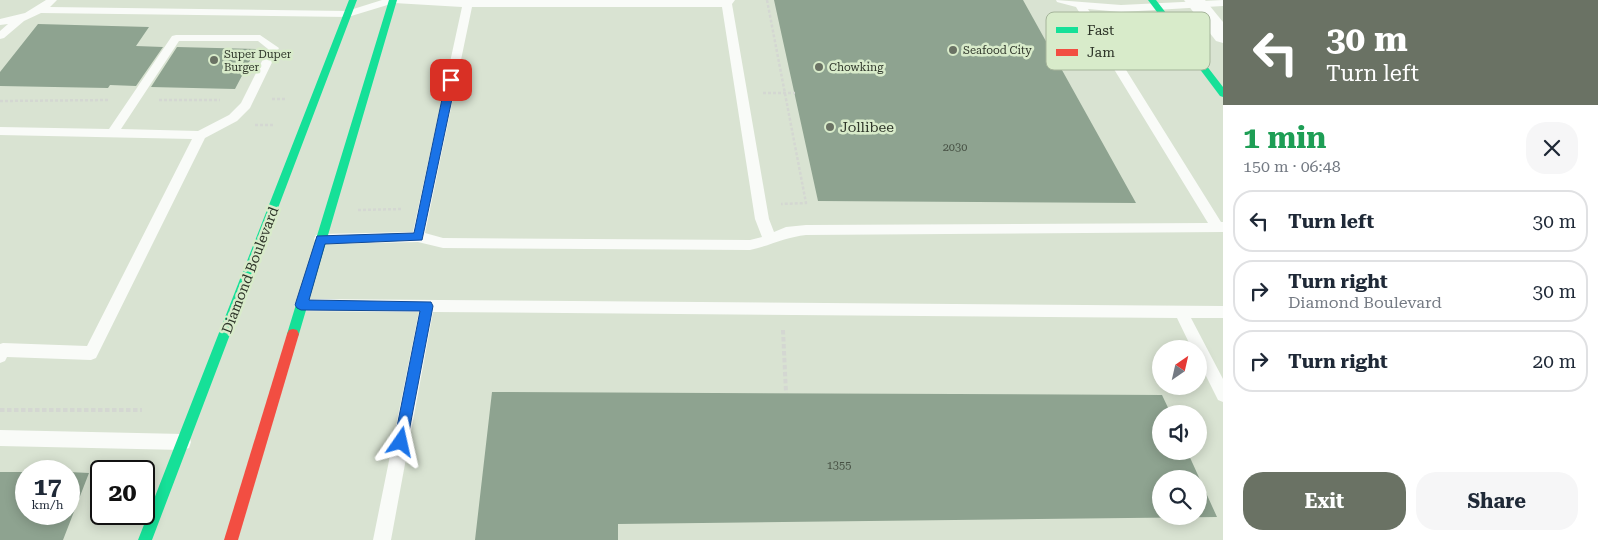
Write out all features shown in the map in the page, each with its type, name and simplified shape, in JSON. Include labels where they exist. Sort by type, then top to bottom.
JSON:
[{"type":"main road","name":"Diamond Boulevard","points":[[145,540],[353,0]]},
{"type":"main road","points":[[232,540],[392,0]]},
{"type":"main road","points":[[1205,70],[1223,94]]},
{"type":"street","points":[[1195,1],[1204,12]]},
{"type":"street","points":[[1210,20],[1223,36]]},
{"type":"lane","points":[[0,22],[23,17],[38,10],[52,0]]},
{"type":"lane","points":[[38,10],[348,14],[392,0],[468,4],[728,2],[762,213],[770,240]]},
{"type":"lane","points":[[1060,0],[1081,7],[1195,1],[1223,3]]},
{"type":"lane","points":[[418,237],[468,4]]},
{"type":"lane","points":[[1081,7],[1084,12]]},
{"type":"lane","points":[[0,36],[23,17]]},
{"type":"lane","points":[[0,131],[200,135],[233,118],[246,106],[274,48],[260,38],[176,38],[112,133]]},
{"type":"lane","points":[[1121,70],[1220,227]]},
{"type":"lane","points":[[0,356],[3,350],[90,353],[200,135]]},
{"type":"lane","points":[[321,240],[418,237],[443,243],[750,245],[770,240],[786,232],[806,230],[1220,227]]},
{"type":"lane","points":[[301,305],[1223,312]]},
{"type":"lane","points":[[382,540],[427,306]]},
{"type":"lane","points":[[1181,312],[1223,395]]},
{"type":"lane","points":[[0,438],[183,442]]},
{"type":"path","points":[[762,213],[778,204],[806,204],[767,0]]},
{"type":"path","points":[[742,93],[794,93]]},
{"type":"path","points":[[330,210],[404,209],[423,216]]},
{"type":"path","points":[[781,309],[786,393]]},
{"type":"path","points":[[0,410],[142,410]]},
{"type":"building","points":[[774,0],[1023,0],[1046,41],[1046,70],[1062,70],[1136,203],[818,201]]},
{"type":"building","points":[[38,24],[149,27],[136,46],[163,47],[136,86],[110,85],[108,88],[0,86],[0,72]]},
{"type":"building","points":[[177,47],[256,49],[235,89],[151,87]]},
{"type":"building","points":[[492,392],[1162,395],[1167,405],[1152,405],[1152,460],[1191,460],[1196,470],[1152,470],[1152,518],[618,524],[618,540],[475,540]]},
{"type":"building","points":[[0,472],[15,472],[15,525],[69,525],[63,540],[0,540]]},
{"type":"building","points":[[80,473],[89,473],[80,496]]},
{"type":"building","points":[[1207,495],[1217,517],[1207,517]]},
{"type":"traffic: fast","points":[[145,540],[353,0]]},
{"type":"traffic: fast","points":[[293,334],[393,0]]},
{"type":"traffic: fast","points":[[1152,0],[1161,12]]},
{"type":"traffic: fast","points":[[1205,70],[1223,94]]},
{"type":"traffic: jam","points":[[231,540],[293,334]]},
{"type":"place","name":"Seafood City","points":[[953,50]]},
{"type":"place","name":"Super Duper Burger","points":[[214,60]]},
{"type":"place","name":"Chowking","points":[[819,67]]},
{"type":"place","name":"Jollibee","points":[[830,127]]},
{"type":"route","points":[[401,442],[427,306],[301,305],[321,240],[418,237],[430,188],[451,80]]}]
